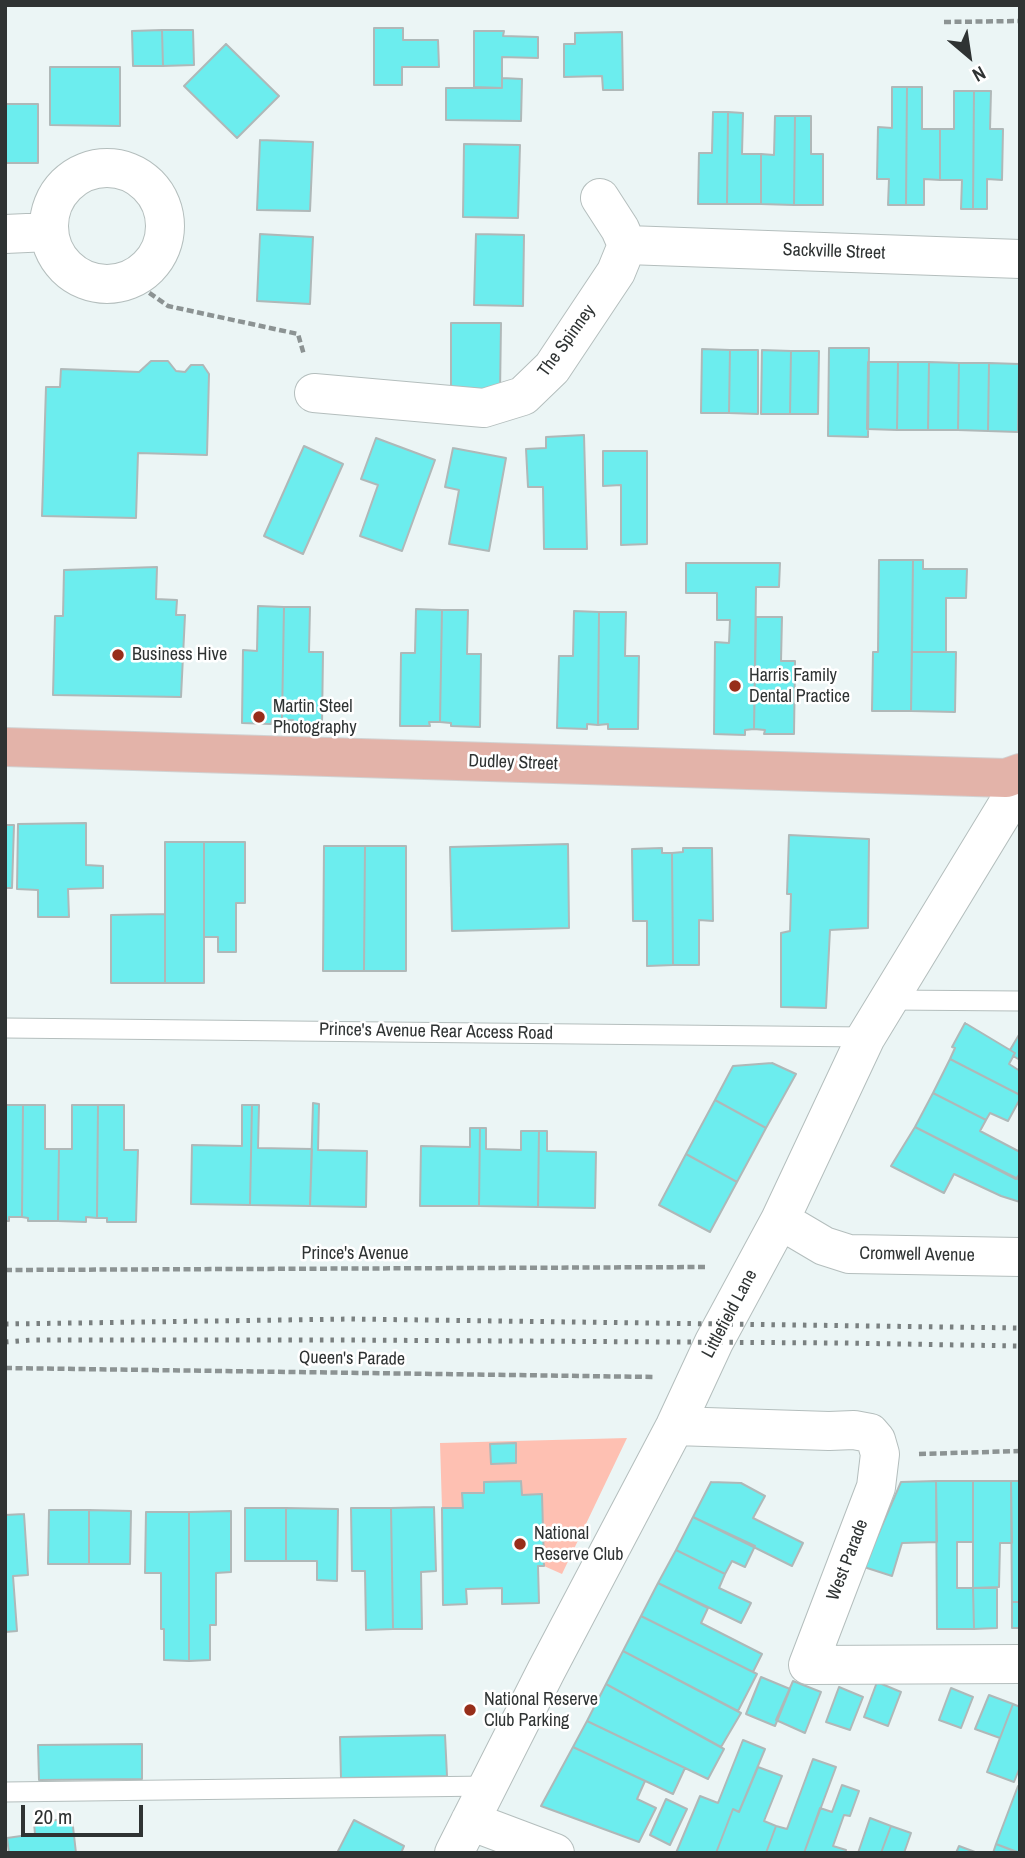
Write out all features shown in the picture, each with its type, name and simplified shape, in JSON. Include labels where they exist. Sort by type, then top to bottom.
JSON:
[{"type":"main road","name":"Dudley Street","points":[[5,747],[1006,779],[1020,773]]},
{"type":"street","points":[[103,168],[122,170],[140,178],[158,200],[165,228],[161,247],[151,264],[136,276],[121,282],[90,282],[75,275],[62,264],[54,251],[49,232],[49,216],[56,198],[68,183],[84,173],[103,168]]},
{"type":"street","points":[[600,198],[620,229],[638,246]]},
{"type":"street","points":[[5,234],[49,232]]},
{"type":"street","name":"Sackville Street","points":[[638,246],[1020,259]]},
{"type":"street","name":"The Spinney","points":[[314,393],[484,408],[523,396],[552,368],[615,272],[638,246]]},
{"type":"street","name":"Littlefield Lane","points":[[462,1837],[675,1426],[723,1325],[780,1220],[866,1037],[1020,784]]},
{"type":"street","name":"Cromwell Avenue","points":[[780,1220],[824,1246],[849,1254],[1020,1257]]},
{"type":"street","points":[[675,1426],[854,1430],[870,1433],[876,1440],[880,1454]]},
{"type":"street","name":"West Parade","points":[[880,1454],[876,1487],[808,1665],[1020,1664]]},
{"type":"street","points":[[462,1837],[555,1853]]},
{"type":"lane","points":[[889,1000],[1020,1001]]},
{"type":"lane","name":"Prince's Avenue Rear Access Road","points":[[5,1028],[866,1037]]},
{"type":"lane","points":[[5,1792],[489,1786]]},
{"type":"path","points":[[944,22],[1020,21]]},
{"type":"path","points":[[136,276],[148,292],[169,306],[298,334],[314,393]]},
{"type":"path","name":"Prince's Avenue","points":[[5,1270],[705,1266]]},
{"type":"path","name":"Queen's Parade","points":[[5,1368],[697,1377]]},
{"type":"path","points":[[880,1454],[1020,1451]]},
{"type":"shaded area","points":[[627,1438],[562,1574],[544,1566],[542,1495],[522,1495],[521,1481],[485,1482],[484,1493],[462,1494],[463,1508],[442,1508],[440,1443]]},
{"type":"building","points":[[374,28],[403,28],[403,40],[438,40],[439,67],[402,67],[402,85],[374,85]]},
{"type":"building","points":[[162,30],[163,66],[133,66],[132,31]]},
{"type":"building","points":[[162,30],[193,30],[194,65],[163,66]]},
{"type":"building","points":[[474,31],[504,31],[503,36],[538,37],[538,58],[502,57],[502,88],[474,87]]},
{"type":"building","points":[[622,32],[623,90],[603,90],[602,76],[564,77],[564,44],[575,44],[575,33]]},
{"type":"building","points":[[226,44],[279,96],[237,138],[184,86]]},
{"type":"building","points":[[50,67],[120,67],[120,126],[50,125]]},
{"type":"building","points":[[502,78],[522,79],[521,121],[446,120],[446,88],[502,88]]},
{"type":"building","points":[[892,87],[907,87],[906,205],[888,205],[889,179],[877,179],[878,127],[892,128]]},
{"type":"building","points":[[907,87],[922,87],[922,129],[940,129],[940,180],[924,179],[924,205],[906,205]]},
{"type":"building","points":[[954,91],[974,91],[973,209],[961,209],[962,180],[940,180],[940,129],[954,129]]},
{"type":"building","points":[[974,91],[991,91],[990,129],[1003,129],[1002,180],[987,179],[987,209],[973,209]]},
{"type":"building","points":[[5,104],[38,104],[38,163],[5,163]]},
{"type":"building","points":[[713,112],[728,112],[727,204],[698,204],[699,153],[712,153]]},
{"type":"building","points":[[728,112],[743,113],[742,154],[761,154],[761,204],[727,204]]},
{"type":"building","points":[[775,116],[795,116],[794,205],[761,204],[761,154],[774,155]]},
{"type":"building","points":[[795,116],[811,116],[811,154],[823,154],[823,205],[794,205]]},
{"type":"building","points":[[260,140],[313,142],[310,211],[257,210]]},
{"type":"building","points":[[464,144],[520,145],[518,218],[463,217]]},
{"type":"building","points":[[260,234],[313,237],[310,304],[257,301]]},
{"type":"building","points":[[476,234],[524,235],[523,306],[474,305]]},
{"type":"building","points":[[451,323],[501,323],[500,393],[451,393]]},
{"type":"building","points":[[829,348],[869,348],[868,437],[828,436]]},
{"type":"building","points":[[702,349],[730,350],[729,413],[701,413]]},
{"type":"building","points":[[730,350],[758,350],[758,414],[729,413]]},
{"type":"building","points":[[762,350],[791,351],[790,414],[761,414]]},
{"type":"building","points":[[791,351],[819,351],[818,414],[790,414]]},
{"type":"building","points":[[151,361],[168,361],[176,371],[185,372],[191,365],[203,365],[209,374],[207,455],[138,453],[136,518],[42,516],[46,387],[60,387],[61,369],[139,372]]},
{"type":"building","points":[[868,362],[898,362],[897,430],[867,429]]},
{"type":"building","points":[[898,362],[929,362],[928,430],[897,430]]},
{"type":"building","points":[[929,362],[959,363],[958,430],[928,430]]},
{"type":"building","points":[[959,363],[989,363],[988,431],[958,430]]},
{"type":"building","points":[[989,363],[1019,364],[1018,432],[988,431]]},
{"type":"building","points":[[584,435],[587,549],[544,549],[543,487],[528,487],[526,449],[546,448],[546,437]]},
{"type":"building","points":[[376,438],[435,460],[402,551],[360,536],[378,485],[361,479]]},
{"type":"building","points":[[304,446],[343,464],[303,554],[264,536]]},
{"type":"building","points":[[453,448],[506,458],[489,551],[449,544],[459,490],[445,487]]},
{"type":"building","points":[[603,451],[647,451],[647,544],[621,545],[621,485],[603,486]]},
{"type":"building","points":[[879,560],[913,560],[911,711],[872,711],[873,652],[878,652]]},
{"type":"building","points":[[913,560],[923,560],[923,569],[967,569],[966,598],[946,598],[946,652],[912,652]]},
{"type":"building","name":"Harris Family Dental Practice","points":[[686,563],[780,563],[779,587],[756,587],[754,729],[745,730],[745,735],[714,734],[715,642],[729,643],[730,620],[717,620],[717,593],[686,593]]},
{"type":"building","name":"Business Hive","points":[[157,567],[156,599],[177,600],[176,615],[185,615],[181,697],[53,695],[55,616],[63,616],[64,570]]},
{"type":"building","points":[[258,606],[284,607],[282,720],[272,720],[271,724],[242,723],[243,650],[257,651]]},
{"type":"building","points":[[284,607],[310,607],[309,652],[323,652],[322,724],[292,724],[293,720],[282,720]]},
{"type":"building","points":[[416,609],[442,610],[440,722],[429,722],[430,726],[400,726],[401,653],[415,653]]},
{"type":"building","points":[[442,610],[468,610],[467,654],[481,654],[480,727],[451,726],[451,723],[440,722]]},
{"type":"building","points":[[574,611],[599,612],[598,725],[587,724],[587,729],[557,728],[559,656],[573,656]]},
{"type":"building","points":[[599,612],[626,612],[625,656],[639,656],[638,729],[608,729],[608,724],[598,725]]},
{"type":"building","points":[[756,617],[782,617],[781,661],[795,661],[794,734],[764,734],[765,730],[754,729]]},
{"type":"building","points":[[912,652],[956,652],[955,712],[911,711]]},
{"type":"building","points":[[86,823],[86,865],[103,866],[103,888],[68,889],[69,917],[38,917],[38,890],[17,889],[18,824]]},
{"type":"building","points":[[5,825],[14,825],[12,888],[5,888]]},
{"type":"building","points":[[789,835],[869,839],[868,928],[830,930],[826,1008],[781,1007],[781,933],[790,931],[791,894],[787,894]]},
{"type":"building","points":[[165,842],[204,842],[204,983],[165,983]]},
{"type":"building","points":[[204,842],[245,842],[245,903],[236,903],[236,952],[218,952],[218,937],[204,937]]},
{"type":"building","points":[[568,844],[569,928],[452,931],[450,847]]},
{"type":"building","points":[[324,846],[365,846],[364,971],[323,971]]},
{"type":"building","points":[[365,846],[406,846],[406,971],[364,971]]},
{"type":"building","points":[[662,848],[662,853],[672,853],[673,965],[647,966],[647,921],[633,921],[632,849]]},
{"type":"building","points":[[683,848],[712,848],[713,921],[699,920],[699,965],[673,965],[672,853],[683,852]]},
{"type":"building","points":[[165,914],[165,983],[111,983],[111,915]]},
{"type":"building","points":[[965,1023],[1015,1053],[1009,1064],[1020,1071],[1020,1095],[950,1059],[955,1048],[952,1047]]},
{"type":"building","points":[[1020,1033],[1020,1060],[1013,1056],[1015,1053],[1010,1050]]},
{"type":"building","points":[[950,1059],[1020,1095],[1008,1121],[990,1113],[986,1120],[933,1093]]},
{"type":"building","points":[[772,1063],[796,1074],[766,1128],[715,1100],[733,1066]]},
{"type":"building","points":[[933,1093],[986,1120],[980,1131],[1020,1152],[1020,1173],[1016,1179],[915,1127]]},
{"type":"building","points":[[715,1100],[766,1128],[737,1182],[686,1154]]},
{"type":"building","points":[[313,1103],[319,1104],[318,1150],[367,1151],[366,1207],[310,1206]]},
{"type":"building","points":[[5,1105],[23,1105],[22,1217],[9,1217],[9,1221],[5,1221]]},
{"type":"building","points":[[23,1105],[45,1105],[45,1149],[59,1149],[58,1221],[28,1221],[28,1218],[22,1217]]},
{"type":"building","points":[[72,1105],[98,1105],[97,1218],[86,1217],[86,1222],[58,1221],[59,1149],[72,1149]]},
{"type":"building","points":[[98,1105],[124,1105],[124,1150],[138,1150],[136,1222],[107,1222],[107,1218],[97,1218]]},
{"type":"building","points":[[242,1105],[252,1105],[250,1205],[191,1204],[192,1145],[242,1146]]},
{"type":"building","points":[[252,1105],[259,1105],[258,1148],[312,1149],[310,1206],[250,1205]]},
{"type":"building","points":[[915,1127],[1020,1180],[1020,1202],[954,1174],[944,1193],[891,1166]]},
{"type":"building","points":[[470,1128],[480,1128],[479,1206],[420,1206],[421,1146],[470,1147]]},
{"type":"building","points":[[480,1128],[486,1128],[486,1149],[521,1150],[521,1131],[539,1131],[538,1207],[479,1206]]},
{"type":"building","points":[[539,1131],[547,1131],[547,1151],[596,1152],[595,1208],[538,1207]]},
{"type":"building","points":[[686,1154],[737,1182],[710,1232],[659,1205]]},
{"type":"building","points":[[516,1443],[516,1463],[491,1464],[490,1444]]},
{"type":"building","points":[[521,1481],[522,1495],[542,1494],[544,1566],[538,1566],[539,1603],[502,1604],[502,1588],[466,1589],[467,1604],[443,1605],[442,1508],[463,1508],[462,1493],[484,1493],[484,1482]]},
{"type":"building","points":[[936,1481],[973,1481],[973,1542],[957,1542],[957,1588],[973,1588],[974,1629],[937,1629]]},
{"type":"building","points":[[936,1481],[937,1542],[902,1543],[892,1576],[864,1567],[901,1482]]},
{"type":"building","points":[[973,1481],[1011,1481],[1012,1543],[1000,1543],[999,1587],[973,1588]]},
{"type":"building","points":[[1011,1481],[1020,1481],[1020,1602],[1012,1602]]},
{"type":"building","points":[[711,1482],[741,1483],[765,1496],[753,1518],[803,1543],[792,1566],[693,1517]]},
{"type":"building","points":[[434,1507],[436,1571],[421,1572],[422,1629],[393,1629],[391,1508]]},
{"type":"building","points":[[245,1508],[286,1508],[286,1561],[245,1561]]},
{"type":"building","points":[[286,1508],[338,1509],[337,1581],[317,1580],[317,1561],[286,1561]]},
{"type":"building","points":[[351,1508],[391,1508],[393,1629],[366,1630],[365,1571],[352,1571]]},
{"type":"building","points":[[49,1510],[89,1510],[89,1564],[48,1564]]},
{"type":"building","points":[[89,1510],[131,1511],[130,1564],[89,1564]]},
{"type":"building","points":[[231,1511],[231,1572],[216,1573],[216,1625],[210,1625],[210,1660],[189,1661],[189,1512]]},
{"type":"building","points":[[146,1512],[189,1512],[189,1661],[164,1660],[161,1573],[145,1573]]},
{"type":"building","points":[[24,1514],[28,1575],[13,1576],[17,1631],[5,1632],[5,1515]]},
{"type":"building","points":[[693,1517],[755,1546],[745,1567],[732,1561],[725,1574],[676,1550]]},
{"type":"building","points":[[676,1550],[725,1574],[719,1588],[751,1603],[741,1623],[658,1583]]},
{"type":"building","points":[[658,1583],[708,1608],[701,1623],[762,1654],[753,1672],[641,1616]]},
{"type":"building","points":[[973,1588],[997,1588],[997,1628],[974,1629]]},
{"type":"building","points":[[1012,1602],[1020,1602],[1020,1628],[1012,1628]]},
{"type":"building","points":[[641,1616],[757,1674],[738,1711],[623,1651]]},
{"type":"building","points":[[623,1651],[741,1713],[721,1747],[606,1684]]},
{"type":"building","points":[[761,1677],[790,1689],[775,1726],[746,1714]]},
{"type":"building","points":[[793,1681],[821,1692],[805,1733],[776,1720]]},
{"type":"building","points":[[877,1682],[901,1692],[888,1726],[864,1717]]},
{"type":"building","points":[[606,1684],[724,1749],[708,1779],[587,1721]]},
{"type":"building","points":[[839,1687],[863,1697],[850,1730],[826,1722]]},
{"type":"building","points":[[951,1688],[973,1697],[961,1728],[939,1720]]},
{"type":"building","points":[[989,1695],[1013,1704],[1000,1738],[975,1729]]},
{"type":"building","points":[[1013,1704],[1020,1707],[1020,1767],[1014,1782],[987,1772]]},
{"type":"building","points":[[587,1721],[685,1768],[673,1794],[573,1747]]},
{"type":"building","points":[[445,1735],[447,1776],[341,1778],[340,1737]]},
{"type":"building","points":[[743,1740],[765,1749],[739,1812],[733,1809],[716,1853],[676,1853],[700,1796],[718,1803]]},
{"type":"building","points":[[142,1744],[142,1779],[39,1780],[38,1745]]},
{"type":"building","points":[[573,1747],[645,1781],[637,1799],[656,1808],[639,1842],[541,1806]]},
{"type":"building","points":[[813,1759],[836,1767],[804,1853],[766,1853],[776,1826],[787,1829]]},
{"type":"building","points":[[758,1767],[782,1776],[764,1821],[776,1826],[766,1853],[716,1853],[733,1809],[739,1812]]},
{"type":"building","points":[[842,1785],[859,1791],[850,1816],[844,1815],[833,1846],[846,1850],[845,1853],[804,1853],[820,1808],[832,1812]]},
{"type":"building","points":[[1018,1786],[1020,1787],[1020,1853],[996,1844]]},
{"type":"building","points":[[666,1799],[687,1809],[670,1845],[650,1835]]},
{"type":"building","points":[[72,1818],[76,1853],[9,1853],[7,1838],[35,1834],[34,1823]]},
{"type":"building","points":[[870,1818],[891,1826],[881,1853],[858,1853]]},
{"type":"building","points":[[354,1820],[404,1846],[401,1853],[337,1853]]},
{"type":"building","points":[[891,1826],[911,1833],[904,1853],[881,1853]]},
{"type":"building","points":[[996,1844],[1019,1853],[993,1853]]},
{"type":"building","points":[[959,1846],[975,1852],[975,1853],[956,1853]]},
{"type":"railway","points":[[5,1324],[350,1319],[1020,1328]]},
{"type":"railway","points":[[5,1342],[345,1340],[1020,1346]]},
{"type":"place","name":"Business Hive","points":[[118,655]]},
{"type":"place","name":"Harris Family Dental Practice","points":[[735,686]]},
{"type":"place","name":"Martin Steel Photography","points":[[259,717]]},
{"type":"place","name":"National Reserve Club","points":[[520,1544]]},
{"type":"place","name":"National Reserve Club Parking","points":[[470,1710]]}]
